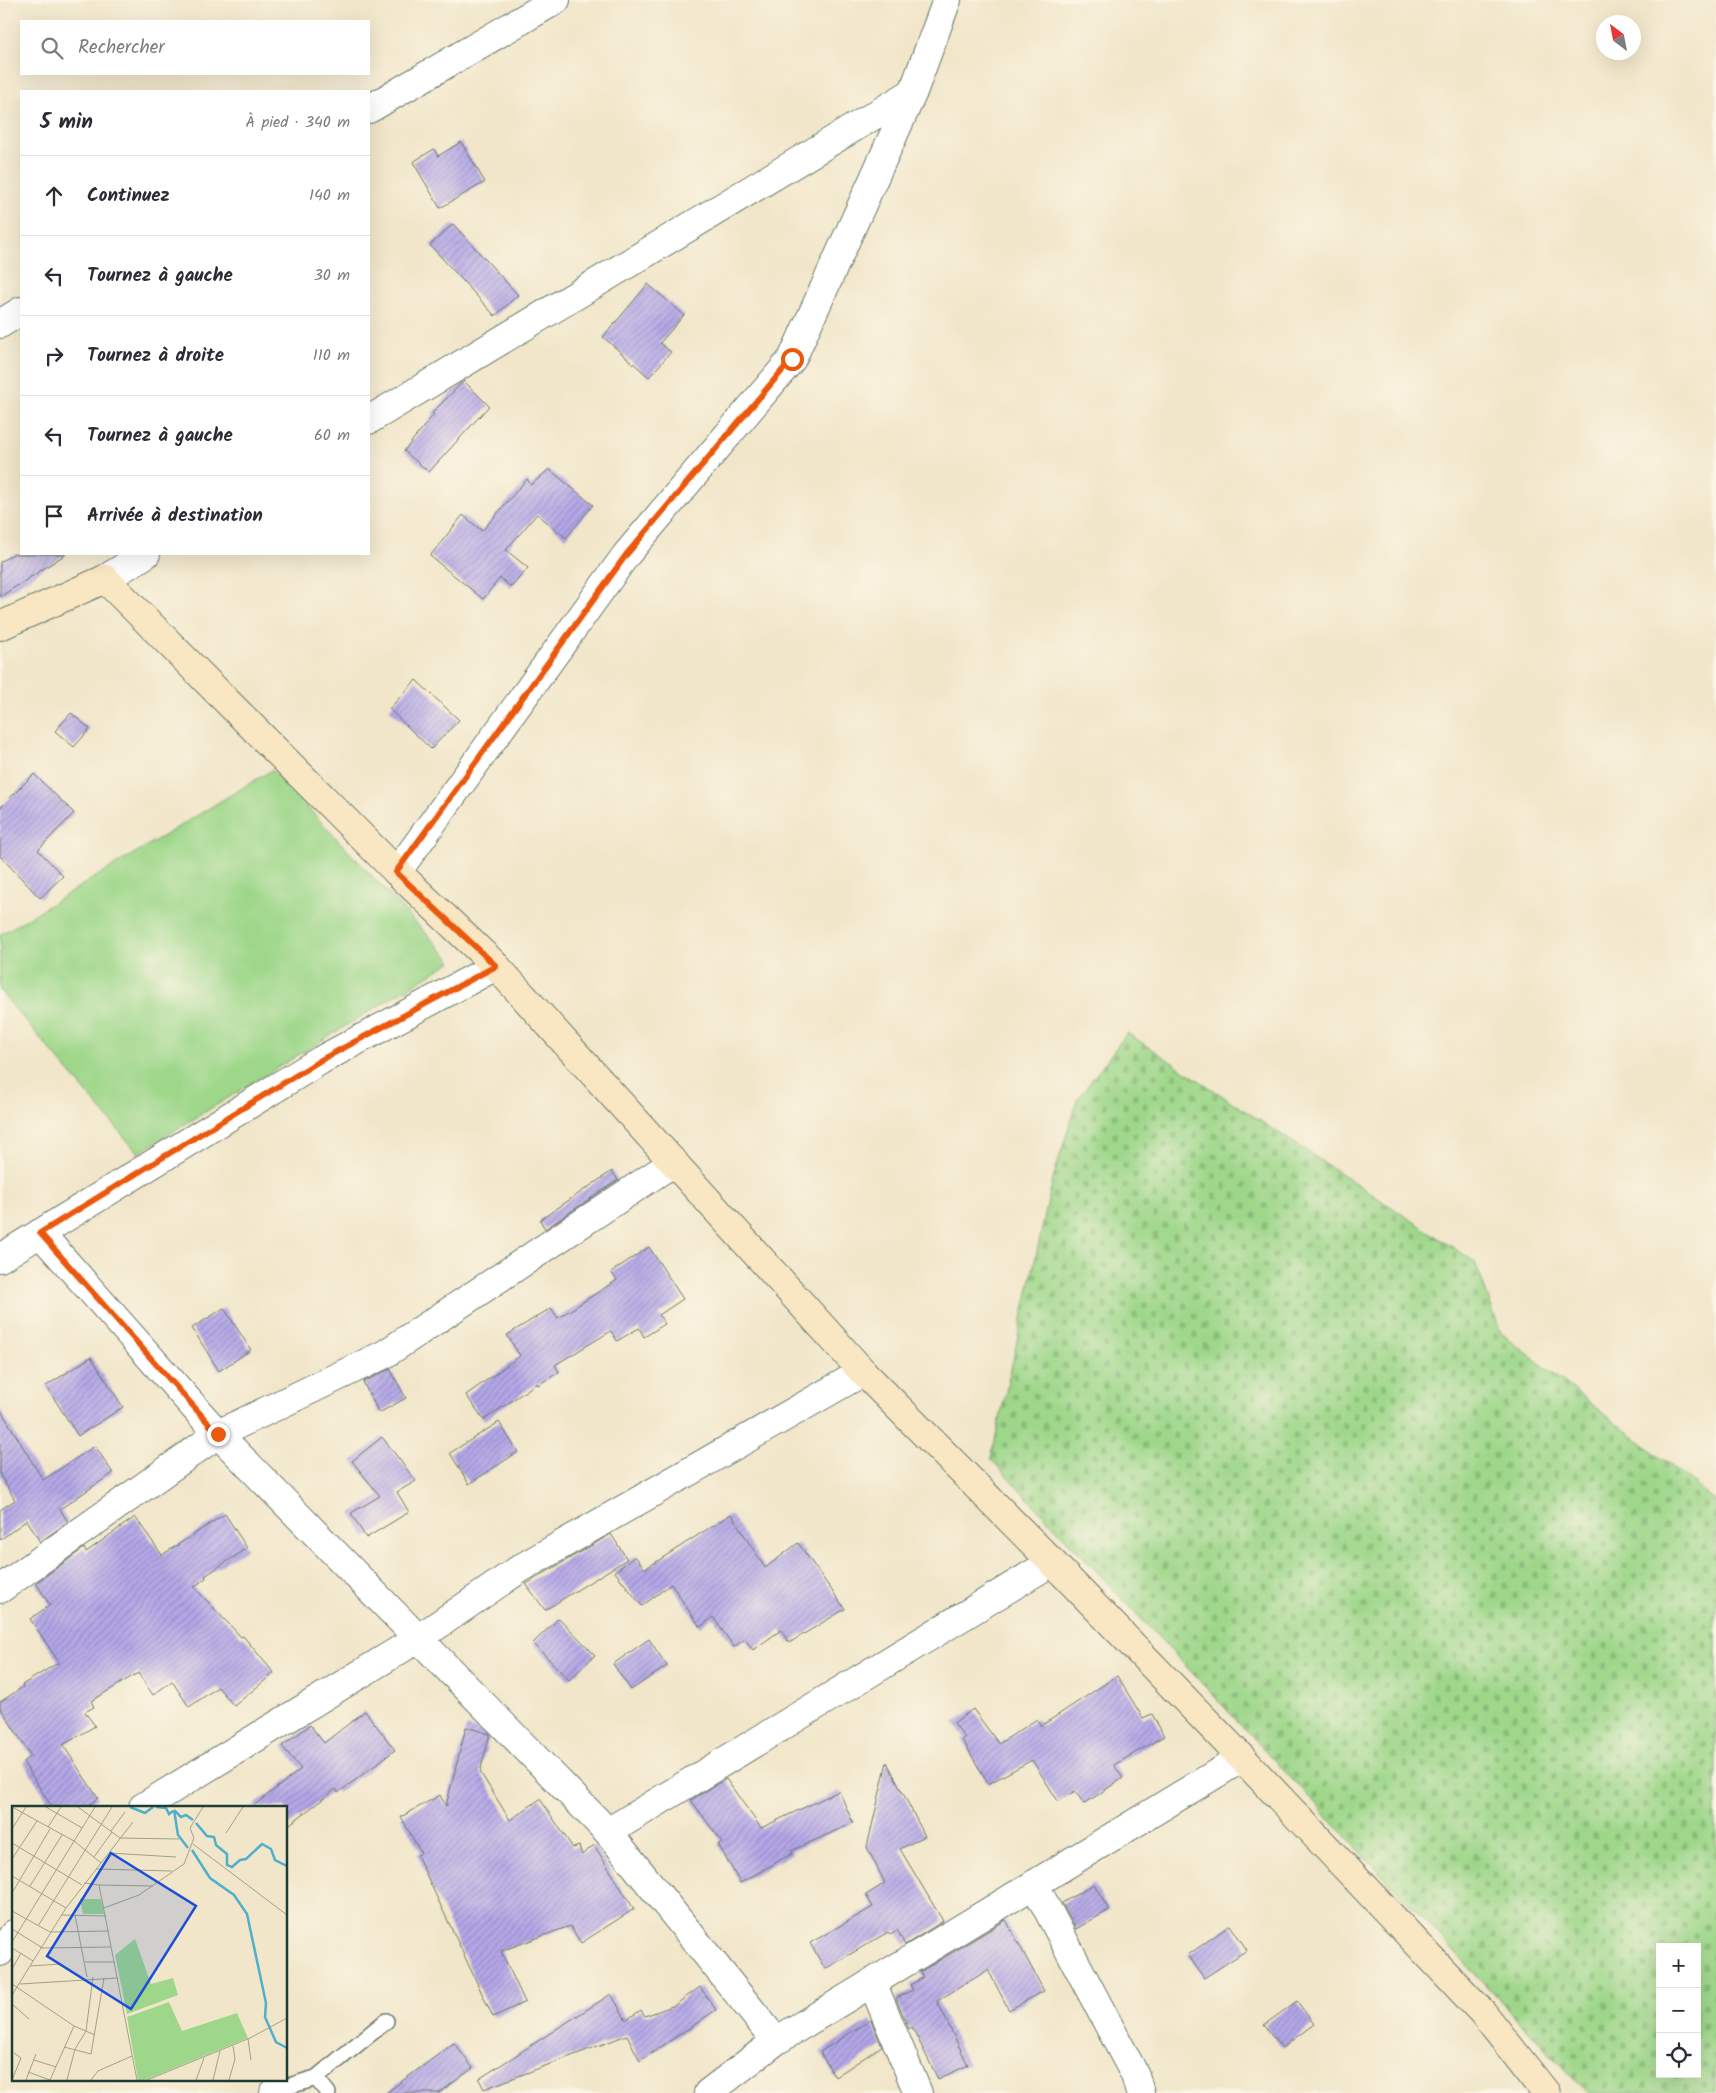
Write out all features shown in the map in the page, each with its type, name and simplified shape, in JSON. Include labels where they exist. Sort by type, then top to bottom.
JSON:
[{"type":"street","points":[[370,108],[556,0]]},
{"type":"street","points":[[396,872],[626,555],[792,359],[913,92],[947,0]]},
{"type":"street","points":[[370,419],[913,92]]},
{"type":"street","points":[[0,324],[20,313]]},
{"type":"street","points":[[0,626],[105,579],[144,555]]},
{"type":"street","points":[[105,579],[396,872],[496,966],[863,1372],[1052,1562],[1242,1758],[1483,2014],[1546,2093]]},
{"type":"street","points":[[0,1258],[321,1060],[496,966]]},
{"type":"street","points":[[0,1589],[218,1434],[385,1354],[674,1162]]},
{"type":"street","points":[[40,1233],[218,1434],[608,1832],[776,2041]]},
{"type":"street","points":[[145,1806],[419,1638],[521,1568],[863,1372]]},
{"type":"street","points":[[608,1832],[1052,1562]]},
{"type":"street","points":[[708,2093],[776,2041],[1242,1758]]},
{"type":"street","points":[[1034,1884],[1134,2075],[1140,2093]]},
{"type":"street","points":[[0,1952],[12,1937]]},
{"type":"street","points":[[872,1982],[918,2093]]},
{"type":"lane","points":[[276,2091],[316,2078],[386,2021]]},
{"type":"lane","points":[[316,2078],[328,2093]]},
{"type":"green space","points":[[272,770],[452,961],[138,1153],[0,991],[0,935]]},
{"type":"green space","points":[[1127,1033],[1475,1262],[1501,1333],[1716,1501],[1716,2093],[1587,2093],[991,1459],[1053,1179],[1077,1100]]},
{"type":"building","points":[[461,142],[485,182],[440,208],[413,162],[434,149],[438,156]]},
{"type":"building","points":[[453,224],[518,295],[495,316],[430,245]]},
{"type":"building","points":[[648,284],[684,315],[660,343],[671,352],[649,377],[603,337]]},
{"type":"building","points":[[464,381],[489,406],[429,472],[404,451],[434,414],[432,413]]},
{"type":"building","points":[[549,469],[593,505],[566,538],[537,514],[506,550],[528,568],[511,587],[500,578],[483,599],[430,556],[463,515],[482,531],[527,479],[531,485]]},
{"type":"building","points":[[13,554],[64,555],[0,597],[0,562]]},
{"type":"building","points":[[416,680],[459,720],[431,749],[389,709]]},
{"type":"building","points":[[71,713],[90,729],[74,747],[55,731]]},
{"type":"building","points":[[34,774],[74,813],[38,850],[63,876],[40,898],[0,856],[0,808]]},
{"type":"building","points":[[612,1171],[618,1180],[545,1229],[540,1220]]},
{"type":"building","points":[[649,1247],[683,1299],[659,1315],[665,1324],[644,1337],[639,1328],[617,1341],[611,1331],[555,1365],[559,1372],[538,1385],[537,1383],[484,1420],[466,1395],[520,1356],[507,1335],[551,1308],[558,1318],[617,1280],[611,1272]]},
{"type":"building","points":[[224,1308],[251,1350],[219,1371],[192,1328]]},
{"type":"building","points":[[91,1357],[123,1407],[78,1436],[46,1386]]},
{"type":"building","points":[[390,1369],[406,1398],[379,1413],[363,1382]]},
{"type":"building","points":[[0,1409],[43,1480],[95,1446],[113,1473],[60,1509],[68,1522],[40,1542],[27,1520],[0,1540],[0,1510],[15,1500],[0,1475]]},
{"type":"building","points":[[499,1422],[518,1452],[469,1484],[450,1453]]},
{"type":"building","points":[[382,1437],[416,1481],[397,1492],[409,1512],[366,1538],[351,1513],[380,1496],[352,1461]]},
{"type":"building","points":[[225,1514],[247,1548],[205,1576],[206,1578],[194,1587],[241,1637],[243,1636],[274,1673],[234,1706],[218,1687],[189,1707],[172,1681],[153,1695],[138,1673],[91,1701],[94,1707],[85,1712],[95,1726],[63,1745],[98,1798],[86,1806],[51,1806],[23,1762],[31,1756],[0,1707],[0,1702],[23,1687],[22,1685],[59,1662],[30,1619],[50,1605],[36,1583],[84,1548],[86,1552],[135,1517],[162,1555]]},
{"type":"building","points":[[731,1514],[765,1568],[798,1543],[845,1609],[789,1643],[781,1630],[753,1650],[745,1639],[734,1647],[713,1617],[700,1627],[671,1584],[642,1606],[615,1572],[635,1556],[645,1569]]},
{"type":"building","points":[[611,1534],[627,1559],[545,1610],[526,1584]]},
{"type":"building","points":[[559,1618],[595,1655],[569,1680],[533,1643]]},
{"type":"building","points":[[649,1639],[667,1666],[631,1690],[613,1664]]},
{"type":"building","points":[[1117,1676],[1143,1718],[1152,1714],[1164,1736],[1114,1765],[1123,1778],[1084,1804],[1075,1791],[1058,1801],[1032,1760],[988,1784],[962,1739],[965,1738],[954,1723],[973,1709],[999,1744],[1037,1719],[1041,1726]]},
{"type":"building","points":[[365,1711],[395,1750],[338,1793],[336,1789],[288,1825],[288,1806],[253,1806],[301,1769],[282,1746],[310,1725],[324,1743]]},
{"type":"building","points":[[466,1727],[490,1734],[480,1772],[510,1820],[540,1799],[573,1848],[579,1846],[582,1855],[594,1845],[634,1909],[581,1943],[570,1926],[501,1951],[525,2002],[493,2017],[417,1855],[421,1853],[401,1817],[440,1795],[446,1806]]},
{"type":"building","points":[[887,1762],[925,1836],[900,1849],[943,1921],[905,1945],[897,1930],[890,1934],[888,1932],[825,1969],[810,1943],[873,1907],[866,1895],[885,1883],[867,1847]]},
{"type":"building","points":[[726,1779],[761,1828],[839,1791],[853,1823],[791,1851],[793,1853],[740,1883],[718,1844],[722,1842],[691,1800]]},
{"type":"building","points":[[1094,1884],[1109,1910],[1076,1929],[1062,1903]]},
{"type":"building","points":[[1006,1920],[1044,1991],[1009,2010],[988,1970],[937,2001],[968,2065],[938,2079],[912,2027],[909,2029],[896,1998],[913,1990],[910,1985],[923,1977],[920,1972]]},
{"type":"building","points":[[1230,1925],[1247,1950],[1204,1978],[1188,1955]]},
{"type":"building","points":[[700,1987],[716,2010],[640,2061],[627,2035],[484,2089],[479,2079],[611,1994],[626,2020],[641,2010],[645,2016],[675,2005]]},
{"type":"building","points":[[1297,2001],[1314,2024],[1282,2048],[1264,2025]]},
{"type":"building","points":[[871,2020],[882,2046],[835,2077],[820,2052]]},
{"type":"building","points":[[454,2043],[473,2068],[439,2093],[386,2093]]},
{"type":"route","points":[[218,1434],[40,1233],[321,1060],[496,966],[396,872],[626,555],[792,359]]}]
